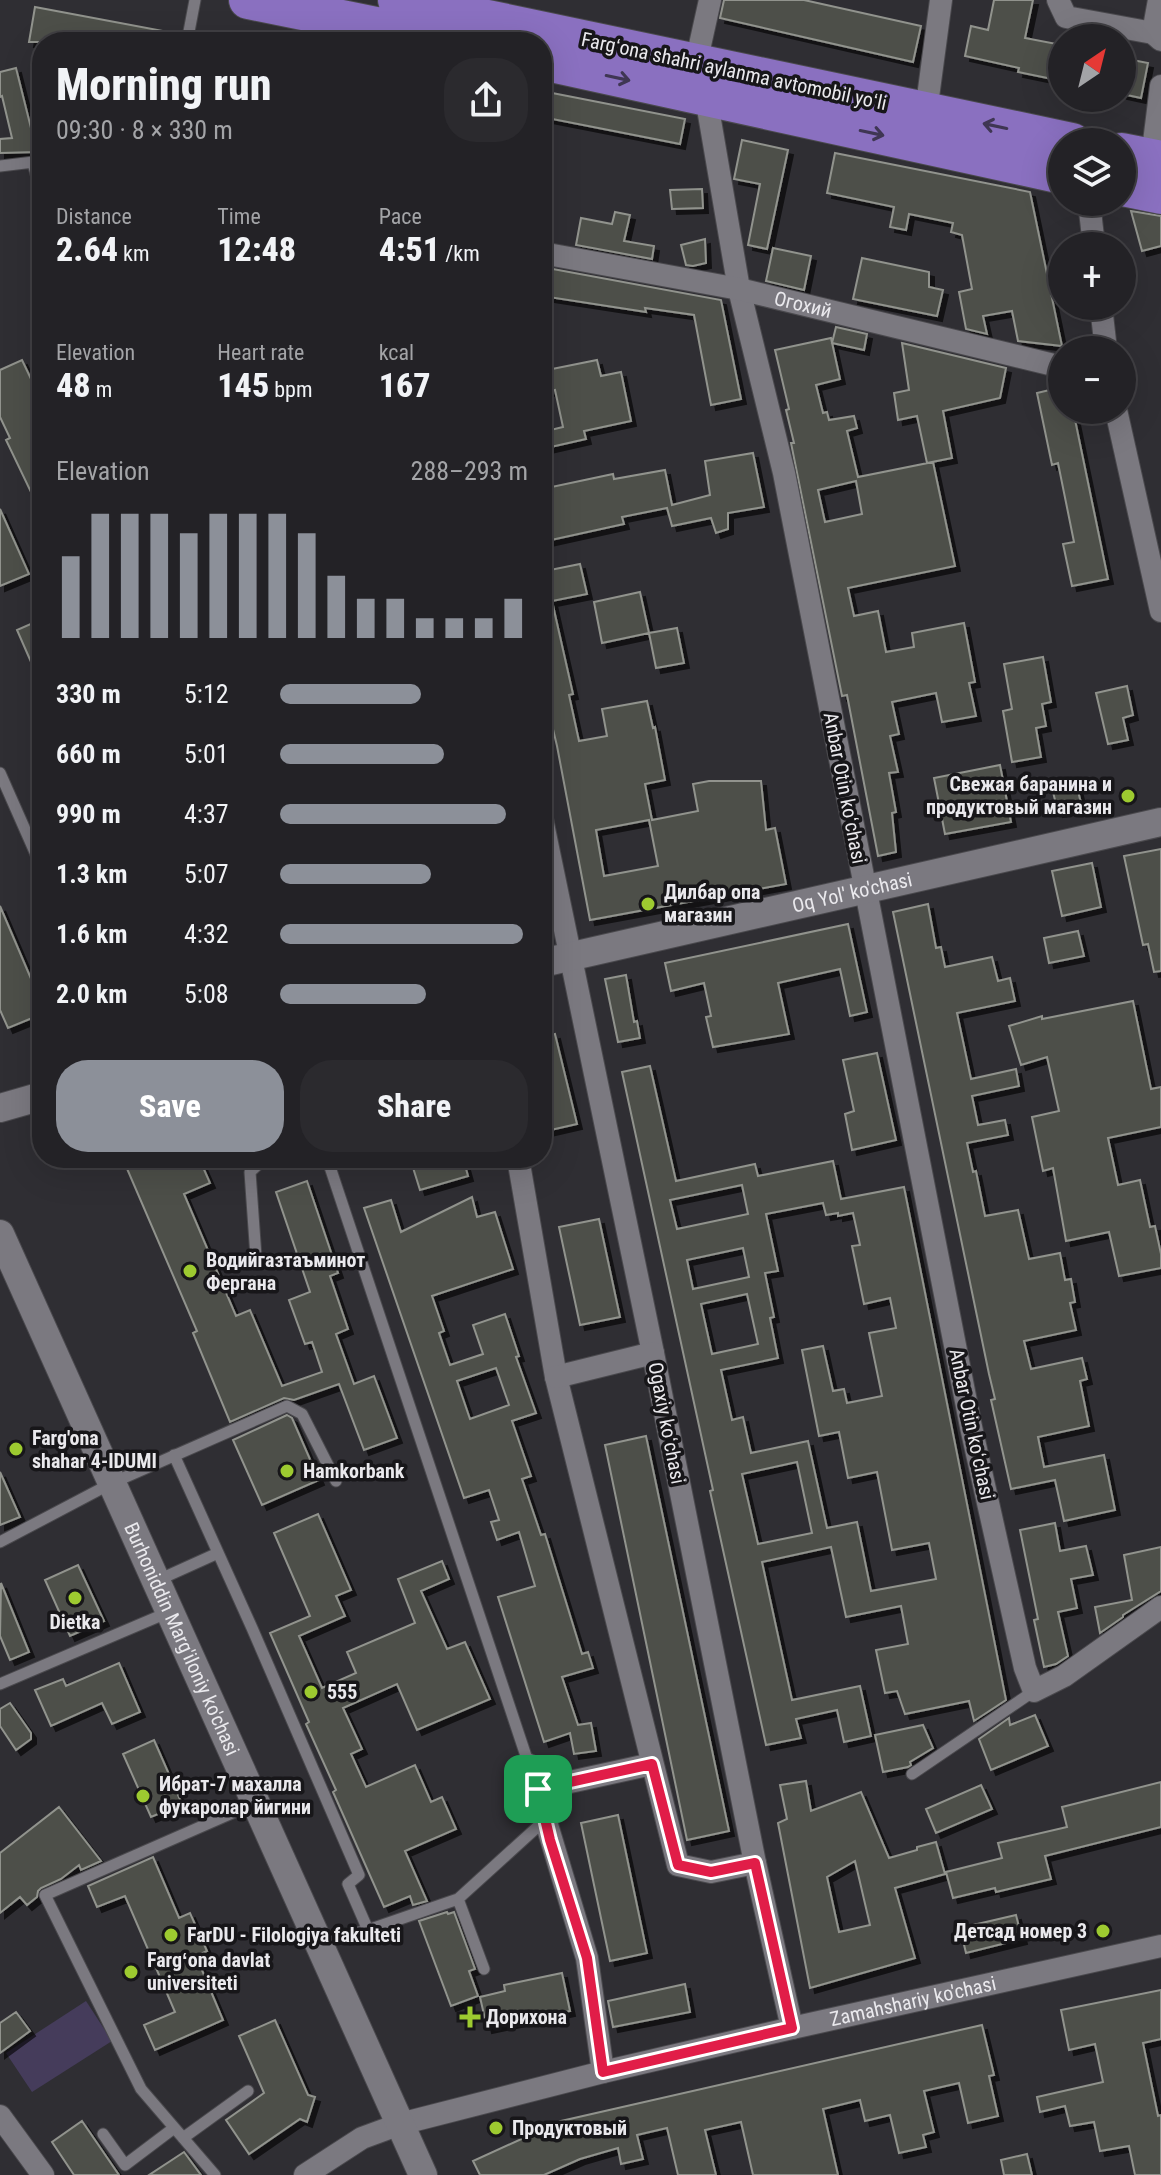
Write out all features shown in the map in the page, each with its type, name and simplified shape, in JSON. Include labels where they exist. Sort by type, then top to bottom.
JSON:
[{"type":"highway","name":"Fargʻona shahri aylanma avtomobil yoʻli","points":[[248,0],[384,22],[420,32]]},
{"type":"highway","name":"Fargʻona shahri aylanma avtomobil yoʻli","points":[[384,22],[492,15],[547,32]]},
{"type":"highway","name":"Fargʻona shahri aylanma avtomobil yoʻli","points":[[552,34],[701,80],[1048,171]]},
{"type":"highway","name":"Fargʻona shahri aylanma avtomobil yoʻli","points":[[552,62],[926,112],[1048,137]]},
{"type":"highway","points":[[1136,190],[1161,195]]},
{"type":"street","points":[[701,80],[710,0]]},
{"type":"street","points":[[926,112],[941,0]]},
{"type":"street","points":[[1058,0],[1066,17],[1157,36],[1159,0]]},
{"type":"street","name":"Anbar Otin koʻchasi","points":[[701,80],[739,289],[784,473],[971,1427],[1025,1668],[1034,1691]]},
{"type":"street","points":[[1145,156],[1161,86]]},
{"type":"street","name":"Огохий","points":[[552,255],[739,289],[1048,364]]},
{"type":"street","points":[[1119,424],[1161,611]]},
{"type":"street","name":"Oq Yol' ko'chasi","points":[[552,961],[1161,822]]},
{"type":"street","name":"Ogaxiy koʻchasi","points":[[552,877],[653,1353],[755,1863],[792,2028]]},
{"type":"street","points":[[0,1108],[32,1099]]},
{"type":"street","points":[[520,1168],[556,1377],[678,1865],[711,1872],[755,1863]]},
{"type":"street","name":"Burhoniddin Marg'iloniy ko'chasi","points":[[0,1234],[423,2175]]},
{"type":"street","points":[[556,1377],[653,1353]]},
{"type":"street","points":[[1034,1691],[1064,1676],[1161,1607]]},
{"type":"street","points":[[538,1789],[652,1764]]},
{"type":"street","points":[[529,1765],[587,1958],[603,2072]]},
{"type":"street","name":"Zamahshariy ko'chasi","points":[[305,2175],[362,2138],[400,2124],[603,2072],[1161,1946]]},
{"type":"street","points":[[0,2116],[43,2175]]},
{"type":"lane","points":[[189,32],[195,0]]},
{"type":"lane","points":[[0,166],[32,163]]},
{"type":"lane","points":[[0,773],[32,845]]},
{"type":"lane","points":[[254,1168],[250,1172],[256,1257]]},
{"type":"lane","points":[[330,1168],[529,1765]]},
{"type":"lane","points":[[0,1542],[112,1483],[287,1406],[302,1414],[336,1481]]},
{"type":"lane","points":[[174,1455],[359,1875],[348,1884],[368,1930]]},
{"type":"lane","points":[[156,1581],[218,1553]]},
{"type":"lane","points":[[0,1684],[170,1612]]},
{"type":"lane","points":[[912,1774],[1034,1691]]},
{"type":"lane","points":[[215,2175],[141,2089],[45,1895],[255,1803]]},
{"type":"lane","points":[[318,1942],[368,1930],[458,1899],[545,1820]]},
{"type":"lane","points":[[458,1899],[484,1969]]},
{"type":"lane","points":[[183,2138],[248,2091]]},
{"type":"lane","points":[[103,2134],[125,2165],[174,2128]]},
{"type":"shaded area","points":[[86,2001],[112,2041],[32,2092],[6,2053]]},
{"type":"building","points":[[724,0],[804,0],[921,26],[913,62],[720,18]]},
{"type":"building","points":[[994,0],[1033,0],[1025,38],[1048,42],[1048,78],[965,56],[971,26],[988,30]]},
{"type":"building","points":[[35,7],[168,32],[32,32],[32,42],[29,42]]},
{"type":"building","points":[[1136,61],[1148,63],[1141,98],[1136,97]]},
{"type":"building","points":[[16,68],[32,132],[32,152],[0,153],[0,139],[12,138],[0,97],[0,72]]},
{"type":"building","points":[[552,93],[685,119],[680,144],[552,119]]},
{"type":"building","points":[[742,140],[788,150],[767,249],[748,245],[760,184],[734,179]]},
{"type":"building","points":[[835,153],[1030,192],[1048,279],[1048,320],[1057,320],[1060,336],[1048,336],[1048,344],[1018,341],[1012,311],[983,316],[987,334],[966,329],[959,292],[972,289],[962,235],[951,232],[953,223],[909,214],[906,230],[890,227],[894,207],[827,193]]},
{"type":"building","points":[[702,189],[703,208],[672,209],[670,190]]},
{"type":"building","points":[[615,212],[630,215],[624,241],[654,246],[652,259],[576,245],[581,218],[612,224]]},
{"type":"building","points":[[1136,212],[1161,216],[1161,246],[1142,251],[1132,216],[1136,216]]},
{"type":"building","points":[[705,239],[706,263],[686,265],[681,245]]},
{"type":"building","points":[[773,248],[811,256],[804,290],[766,281]]},
{"type":"building","points":[[862,258],[929,272],[929,287],[943,290],[937,316],[853,299]]},
{"type":"building","points":[[552,269],[721,300],[741,399],[711,405],[694,315],[645,308],[646,312],[552,298]]},
{"type":"building","points":[[836,327],[867,334],[864,350],[832,343]]},
{"type":"building","points":[[831,338],[840,379],[816,385],[823,413],[827,412],[829,420],[854,416],[857,428],[847,431],[858,477],[933,462],[955,566],[848,588],[854,616],[878,611],[886,652],[914,647],[912,633],[964,623],[975,682],[969,683],[976,716],[942,722],[936,693],[892,702],[899,734],[890,736],[898,772],[889,773],[896,812],[892,813],[896,852],[878,856],[847,695],[842,696],[791,443],[794,443],[786,410],[789,409],[775,350]],"holes":[[[856,481],[862,514],[825,522],[818,490]]]},
{"type":"building","points":[[902,343],[1006,368],[1000,398],[943,411],[952,458],[927,463],[917,416],[898,420],[894,393],[909,390]]},
{"type":"building","points":[[22,360],[32,381],[32,494],[6,440],[10,438],[0,417],[0,370]]},
{"type":"building","points":[[597,360],[601,376],[621,372],[631,421],[584,431],[586,439],[552,447],[552,430],[563,427],[555,390],[552,391],[552,369]]},
{"type":"building","points":[[1048,390],[1048,424],[1076,424],[1108,579],[1072,586],[1063,544],[1074,542],[1058,463],[1052,465],[1037,393]]},
{"type":"building","points":[[753,453],[764,507],[728,513],[728,529],[716,533],[711,518],[672,526],[667,508],[622,517],[624,524],[552,540],[552,487],[613,474],[614,479],[665,470],[672,505],[710,495],[705,461]]},
{"type":"building","points":[[0,509],[29,574],[0,586]]},
{"type":"building","points":[[580,564],[587,594],[552,601],[552,570]]},
{"type":"building","points":[[640,592],[649,633],[602,643],[594,602]]},
{"type":"building","points":[[552,601],[573,694],[569,695],[579,741],[607,736],[602,709],[647,701],[665,780],[645,784],[652,820],[698,811],[693,784],[761,781],[766,830],[775,828],[786,884],[590,920],[552,725]],"holes":[[[649,820],[658,866],[604,876],[596,830]]]},
{"type":"building","points":[[32,623],[32,664],[17,630]]},
{"type":"building","points":[[677,628],[684,663],[656,668],[649,633]]},
{"type":"building","points":[[1043,657],[1051,702],[1042,704],[1046,726],[1036,728],[1041,757],[1012,762],[1003,711],[1012,709],[1004,664]]},
{"type":"building","points":[[1127,686],[1133,715],[1123,718],[1128,740],[1108,744],[1096,693]]},
{"type":"building","points":[[1000,765],[1011,822],[945,834],[934,778]]},
{"type":"building","points":[[1075,779],[1082,807],[1058,812],[1051,784]]},
{"type":"building","points":[[1161,849],[1161,971],[1154,972],[1148,944],[1143,945],[1124,856]]},
{"type":"building","points":[[1092,863],[1101,907],[1062,916],[1052,871]]},
{"type":"building","points":[[928,904],[936,948],[941,947],[945,967],[992,957],[998,981],[1010,978],[1015,1001],[957,1013],[971,1079],[1016,1069],[1019,1086],[972,1096],[978,1125],[1005,1120],[1008,1135],[967,1143],[985,1216],[1018,1210],[1029,1259],[1060,1253],[1065,1280],[1071,1279],[1075,1302],[1070,1303],[1076,1330],[1024,1341],[1031,1369],[1082,1358],[1087,1379],[1080,1381],[1089,1426],[1038,1437],[1044,1467],[1104,1455],[1115,1510],[1064,1521],[1055,1480],[1011,1489],[893,912]]},
{"type":"building","points":[[0,906],[32,981],[32,1018],[8,1028],[0,1010]]},
{"type":"building","points":[[848,924],[867,1012],[850,1016],[840,969],[778,983],[789,1034],[713,1047],[706,1017],[711,1016],[704,983],[671,991],[665,963]]},
{"type":"building","points":[[1078,931],[1084,956],[1049,963],[1044,938]]},
{"type":"building","points":[[626,975],[640,1038],[618,1042],[605,979]]},
{"type":"building","points":[[1133,1001],[1151,1089],[1161,1087],[1161,1127],[1108,1138],[1118,1185],[1140,1180],[1150,1227],[1155,1226],[1161,1268],[1119,1276],[1109,1232],[1066,1241],[1053,1168],[1043,1171],[1032,1117],[1059,1111],[1047,1057],[1021,1065],[1009,1026],[1042,1016],[1042,1019]]},
{"type":"building","points":[[555,1034],[577,1124],[552,1130],[552,1035]]},
{"type":"building","points":[[877,1053],[896,1140],[852,1150],[845,1114],[854,1111],[843,1060]]},
{"type":"building","points":[[650,1066],[676,1181],[755,1164],[758,1176],[833,1161],[841,1199],[904,1187],[1006,1700],[974,1721],[969,1701],[905,1714],[897,1691],[885,1693],[876,1650],[908,1644],[901,1606],[846,1617],[831,1547],[762,1562],[792,1700],[860,1686],[871,1736],[844,1742],[837,1710],[796,1719],[801,1738],[766,1745],[622,1072]],"holes":[[[742,1185],[748,1214],[677,1229],[670,1200]],[[823,1203],[826,1215],[853,1213],[860,1245],[852,1246],[864,1304],[890,1298],[896,1328],[869,1333],[882,1396],[847,1403],[844,1389],[833,1391],[823,1346],[802,1350],[819,1436],[839,1432],[848,1478],[877,1472],[892,1550],[929,1543],[936,1579],[871,1591],[857,1522],[827,1528],[808,1441],[751,1453],[743,1417],[732,1420],[721,1370],[778,1358],[765,1273],[778,1271],[766,1214]],[[743,1248],[749,1277],[693,1289],[687,1260]],[[747,1294],[758,1344],[712,1354],[701,1304]],[[797,1462],[812,1533],[758,1544],[742,1474]]]},
{"type":"building","points":[[127,1168],[203,1168],[210,1183],[184,1194],[236,1316],[250,1310],[282,1386],[322,1372],[312,1342],[305,1344],[289,1300],[310,1292],[276,1192],[307,1181],[338,1273],[330,1276],[348,1329],[336,1334],[354,1384],[374,1376],[397,1438],[364,1450],[339,1384],[294,1400],[284,1398],[230,1422],[193,1333],[197,1331]]},
{"type":"building","points":[[413,1168],[466,1168],[468,1176],[420,1190]]},
{"type":"building","points":[[472,1197],[477,1217],[495,1212],[513,1269],[432,1296],[444,1331],[439,1333],[450,1365],[483,1354],[473,1325],[505,1314],[536,1413],[512,1421],[531,1476],[522,1479],[541,1535],[545,1534],[582,1654],[588,1652],[593,1668],[562,1677],[578,1725],[591,1723],[596,1751],[574,1754],[570,1733],[544,1742],[498,1597],[535,1586],[519,1532],[497,1540],[491,1522],[499,1520],[489,1490],[464,1498],[364,1208],[391,1200],[401,1232]],"holes":[[[496,1368],[509,1405],[470,1419],[457,1381]]]},
{"type":"building","points":[[599,1219],[620,1317],[580,1325],[559,1227]]},
{"type":"building","points":[[287,1415],[292,1418],[319,1480],[262,1505],[233,1440]]},
{"type":"building","points":[[646,1436],[729,1831],[687,1840],[605,1445]]},
{"type":"building","points":[[0,1472],[20,1517],[0,1525]]},
{"type":"building","points":[[318,1514],[351,1590],[336,1596],[345,1616],[299,1636],[322,1688],[356,1673],[347,1652],[415,1623],[398,1579],[442,1561],[449,1579],[421,1591],[447,1649],[465,1642],[490,1699],[417,1730],[397,1684],[343,1708],[362,1749],[351,1754],[366,1787],[415,1765],[431,1802],[442,1797],[456,1829],[405,1851],[427,1901],[413,1905],[410,1896],[384,1907],[333,1792],[336,1790],[270,1633],[310,1616],[274,1533]]},
{"type":"building","points":[[1055,1523],[1060,1551],[1086,1546],[1093,1575],[1071,1579],[1077,1608],[1058,1612],[1068,1656],[1044,1667],[1020,1530]]},
{"type":"building","points":[[1161,1547],[1161,1591],[1100,1633],[1095,1607],[1132,1600],[1124,1555]]},
{"type":"building","points":[[78,1565],[104,1621],[70,1636],[45,1580]]},
{"type":"building","points":[[1,1583],[29,1652],[10,1660],[0,1636]]},
{"type":"building","points":[[119,1663],[140,1712],[112,1724],[102,1703],[51,1726],[35,1690],[63,1679],[66,1686]]},
{"type":"building","points":[[10,1703],[31,1733],[31,1739],[16,1750],[0,1726],[0,1709]]},
{"type":"building","points":[[1035,1715],[1048,1746],[991,1770],[979,1739],[1009,1718],[1010,1725]]},
{"type":"building","points":[[923,1725],[933,1748],[910,1762],[908,1767],[883,1772],[875,1735]]},
{"type":"building","points":[[154,1740],[182,1804],[151,1817],[123,1754]]},
{"type":"building","points":[[806,1781],[811,1811],[861,1792],[889,1858],[936,1842],[945,1874],[895,1888],[915,1958],[810,1988],[778,1823],[787,1819],[780,1785]],"holes":[[[855,1861],[870,1925],[839,1932],[827,1877]]]},
{"type":"building","points":[[1161,1782],[1161,1827],[1045,1856],[1051,1879],[953,1898],[946,1872],[1002,1858],[998,1843],[1067,1827],[1062,1807]]},
{"type":"building","points":[[981,1785],[992,1809],[936,1833],[926,1809]]},
{"type":"building","points":[[59,1807],[101,1861],[81,1870],[79,1865],[61,1879],[41,1888],[37,1897],[27,1905],[20,1897],[0,1913],[0,1853]]},
{"type":"building","points":[[618,1815],[647,1953],[610,1961],[581,1823]]},
{"type":"building","name":"FarDU - Filologiya fakulteti","points":[[153,1857],[179,1918],[190,1913],[207,1951],[196,1956],[223,2020],[155,2050],[144,2025],[175,2012],[125,1896],[97,1907],[88,1886]]},
{"type":"building","points":[[454,1912],[475,1969],[469,1971],[478,1996],[451,2006],[419,1921]]},
{"type":"building","points":[[1016,1915],[1022,1939],[966,1953],[960,1928]]},
{"type":"building","points":[[562,1973],[570,2011],[487,2028],[480,1997],[505,1991],[504,1985]]},
{"type":"building","points":[[685,1984],[690,2012],[613,2027],[608,2001]]},
{"type":"building","points":[[1161,1990],[1161,2039],[1143,2043],[1158,2116],[1161,2115],[1161,2175],[1135,2175],[1129,2146],[1100,2151],[1094,2122],[1070,2126],[1065,2106],[1040,2112],[1037,2097],[1103,2082],[1095,2044],[1069,2050],[1061,2010]]},
{"type":"building","points":[[16,2012],[30,2031],[0,2053],[0,2023]]},
{"type":"building","points":[[275,2020],[308,2095],[315,2097],[307,2122],[300,2119],[249,2154],[226,2120],[264,2093],[239,2036]]},
{"type":"building","points":[[982,2025],[994,2075],[989,2076],[998,2116],[968,2123],[959,2083],[924,2091],[934,2132],[923,2135],[926,2147],[899,2153],[890,2115],[865,2121],[860,2100],[823,2109],[838,2175],[753,2175],[741,2122],[705,2130],[716,2175],[678,2175],[667,2128],[637,2135],[643,2159],[621,2164],[618,2148],[580,2159],[544,2175],[480,2175],[473,2161],[561,2121]]},
{"type":"building","points":[[82,2121],[119,2175],[74,2175],[52,2142]]},
{"type":"building","points":[[184,2152],[201,2175],[149,2175]]},
{"type":"building","points":[[1027,2154],[1032,2175],[1004,2175],[1001,2160]]},
{"type":"place","name":"Свежая баранина и продуктовый магазин","points":[[1128,796]]},
{"type":"place","name":"Дилбар опа магазин","points":[[648,904]]},
{"type":"place","name":"Водийгазтаъминот Фергана","points":[[190,1271]]},
{"type":"place","name":"Farg'ona shahar 4-IDUMI","points":[[16,1449]]},
{"type":"place","name":"Hamkorbank","points":[[287,1471]]},
{"type":"place","name":"Dietka","points":[[75,1598]]},
{"type":"place","name":"555","points":[[311,1692]]},
{"type":"place","name":"Ибрат-7 махалла фукаролар йигини","points":[[143,1796]]},
{"type":"place","name":"Детсад номер 3","points":[[1103,1931]]},
{"type":"place","name":"FarDU - Filologiya fakulteti","points":[[171,1935]]},
{"type":"place","name":"Fargʻona davlat universiteti","points":[[131,1972]]},
{"type":"place","name":"Дорихона","points":[[470,2017]]},
{"type":"place","name":"Продуктовый","points":[[496,2128]]},
{"type":"route","points":[[652,1764],[678,1865],[711,1872],[755,1863],[792,2028],[603,2072],[587,1958],[550,1840],[538,1789],[652,1764]]}]
